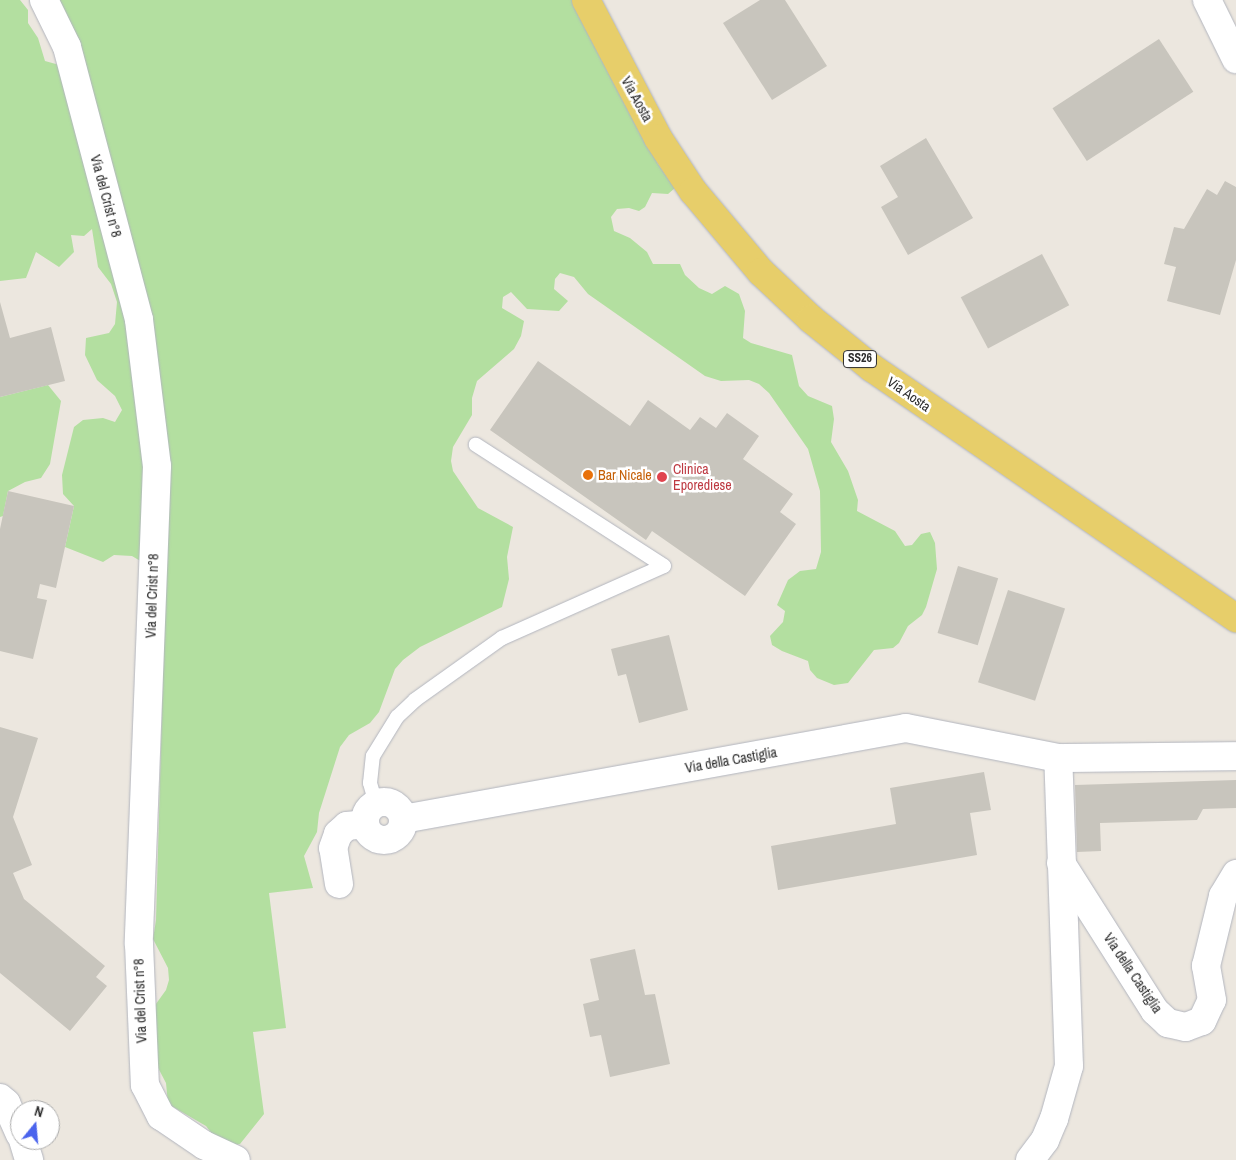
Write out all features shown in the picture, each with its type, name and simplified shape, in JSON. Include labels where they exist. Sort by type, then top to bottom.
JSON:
[{"type":"main road","name":"Via Aosta","points":[[586,0],[658,138],[693,191],[727,234],[811,320],[872,368],[1236,618]]},
{"type":"street","name":"Via del Crist n°8","points":[[44,0],[67,46],[138,320],[157,466],[139,944],[145,1085],[161,1116],[204,1145],[236,1160]]},
{"type":"street","points":[[1207,0],[1236,59]]},
{"type":"street","name":"Via della Castiglia","points":[[370,814],[374,837],[387,840],[400,832],[403,819],[906,728],[1058,758],[1236,756]]},
{"type":"street","points":[[1030,1160],[1045,1140],[1054,1118],[1069,1066],[1060,861],[1058,758]]},
{"type":"street","points":[[339,884],[333,848],[338,834],[347,826],[370,814]]},
{"type":"street","name":"Via della Castiglia","points":[[1060,861],[1155,1011],[1168,1023],[1186,1027],[1202,1021],[1212,1000],[1206,966],[1223,896],[1236,874]]},
{"type":"street","points":[[0,1098],[6,1103],[10,1112]]},
{"type":"lane","points":[[370,814],[370,784],[373,756],[396,717],[416,700],[502,638],[664,566],[476,445]]},
{"type":"green space","points":[[0,0],[20,0],[28,10],[28,23],[38,38],[45,61],[63,66],[131,340],[147,466],[142,562],[132,556],[114,555],[103,562],[65,547],[74,506],[63,494],[62,475],[74,427],[83,420],[103,418],[115,422],[122,410],[115,396],[97,380],[85,355],[86,338],[109,333],[115,324],[117,302],[111,284],[98,267],[92,229],[84,236],[71,235],[74,252],[59,267],[36,252],[26,278],[0,281]]},
{"type":"green space","points":[[57,0],[575,0],[658,164],[675,188],[668,194],[652,193],[645,207],[639,211],[629,208],[617,209],[611,217],[614,231],[630,238],[647,252],[653,264],[680,264],[685,275],[699,288],[712,294],[725,286],[739,294],[745,311],[743,338],[751,343],[792,355],[799,386],[808,396],[832,406],[834,419],[831,442],[848,471],[858,500],[857,511],[895,531],[905,546],[912,545],[921,534],[930,532],[935,543],[937,569],[926,607],[922,615],[908,626],[899,643],[893,648],[874,650],[848,683],[834,685],[817,678],[810,670],[808,661],[772,645],[770,636],[783,622],[785,611],[777,605],[788,580],[800,571],[816,569],[821,552],[820,491],[808,449],[769,393],[759,384],[749,380],[721,381],[705,376],[588,294],[574,277],[560,273],[555,279],[554,289],[568,301],[559,311],[527,309],[511,292],[503,297],[502,308],[524,321],[521,336],[514,349],[477,381],[472,398],[472,415],[453,447],[451,461],[453,471],[478,508],[513,527],[507,557],[509,579],[502,607],[420,647],[403,660],[395,669],[379,712],[370,723],[349,735],[340,747],[319,813],[317,832],[304,856],[313,888],[269,893],[286,1028],[253,1032],[264,1114],[240,1144],[230,1146],[216,1139],[206,1126],[168,1104],[166,1083],[155,1062],[153,1008],[166,990],[169,980],[168,968],[153,939],[156,920],[169,464],[152,324],[80,42]]},
{"type":"green space","points":[[48,385],[61,401],[50,464],[41,478],[25,482],[8,491],[3,516],[0,517],[0,397]]},
{"type":"building","points":[[760,0],[785,0],[827,66],[772,100],[723,23]]},
{"type":"building","points":[[1159,39],[1193,92],[1087,161],[1052,108]]},
{"type":"building","points":[[926,138],[973,218],[908,255],[881,207],[898,197],[880,166]]},
{"type":"building","points":[[1225,181],[1236,187],[1236,260],[1220,315],[1167,301],[1176,267],[1164,264],[1174,227],[1184,229],[1207,189],[1217,195]]},
{"type":"building","points":[[1042,254],[1069,305],[988,348],[961,297]]},
{"type":"building","points":[[0,302],[10,338],[51,327],[65,381],[0,397]]},
{"type":"building","name":"Clinica Eporediese","points":[[538,361],[630,426],[648,400],[690,430],[700,417],[716,428],[727,413],[759,436],[743,459],[793,494],[780,512],[796,524],[745,596],[652,531],[646,540],[490,430]]},
{"type":"building","points":[[8,491],[74,506],[56,588],[40,584],[37,598],[47,600],[33,659],[0,651],[0,529]]},
{"type":"building","points":[[958,566],[998,578],[978,645],[938,633]]},
{"type":"building","points":[[1008,590],[1065,609],[1035,701],[978,682]]},
{"type":"building","points":[[669,635],[688,710],[639,723],[626,674],[618,676],[611,649]]},
{"type":"building","points":[[0,727],[38,738],[13,817],[32,865],[13,873],[24,899],[105,966],[96,977],[107,986],[70,1031],[0,973]]},
{"type":"building","points":[[984,772],[991,810],[970,813],[977,855],[778,890],[771,846],[896,824],[890,788]]},
{"type":"building","points":[[1236,780],[1236,808],[1203,809],[1197,820],[1100,823],[1101,851],[1077,852],[1075,785]]},
{"type":"building","points":[[635,949],[645,995],[655,994],[670,1064],[610,1077],[601,1035],[590,1037],[583,1004],[599,1000],[590,959]]},
{"type":"place","name":"Bar Nicale","points":[[588,475]]},
{"type":"place","name":"Clinica Eporediese","points":[[662,477]]}]
